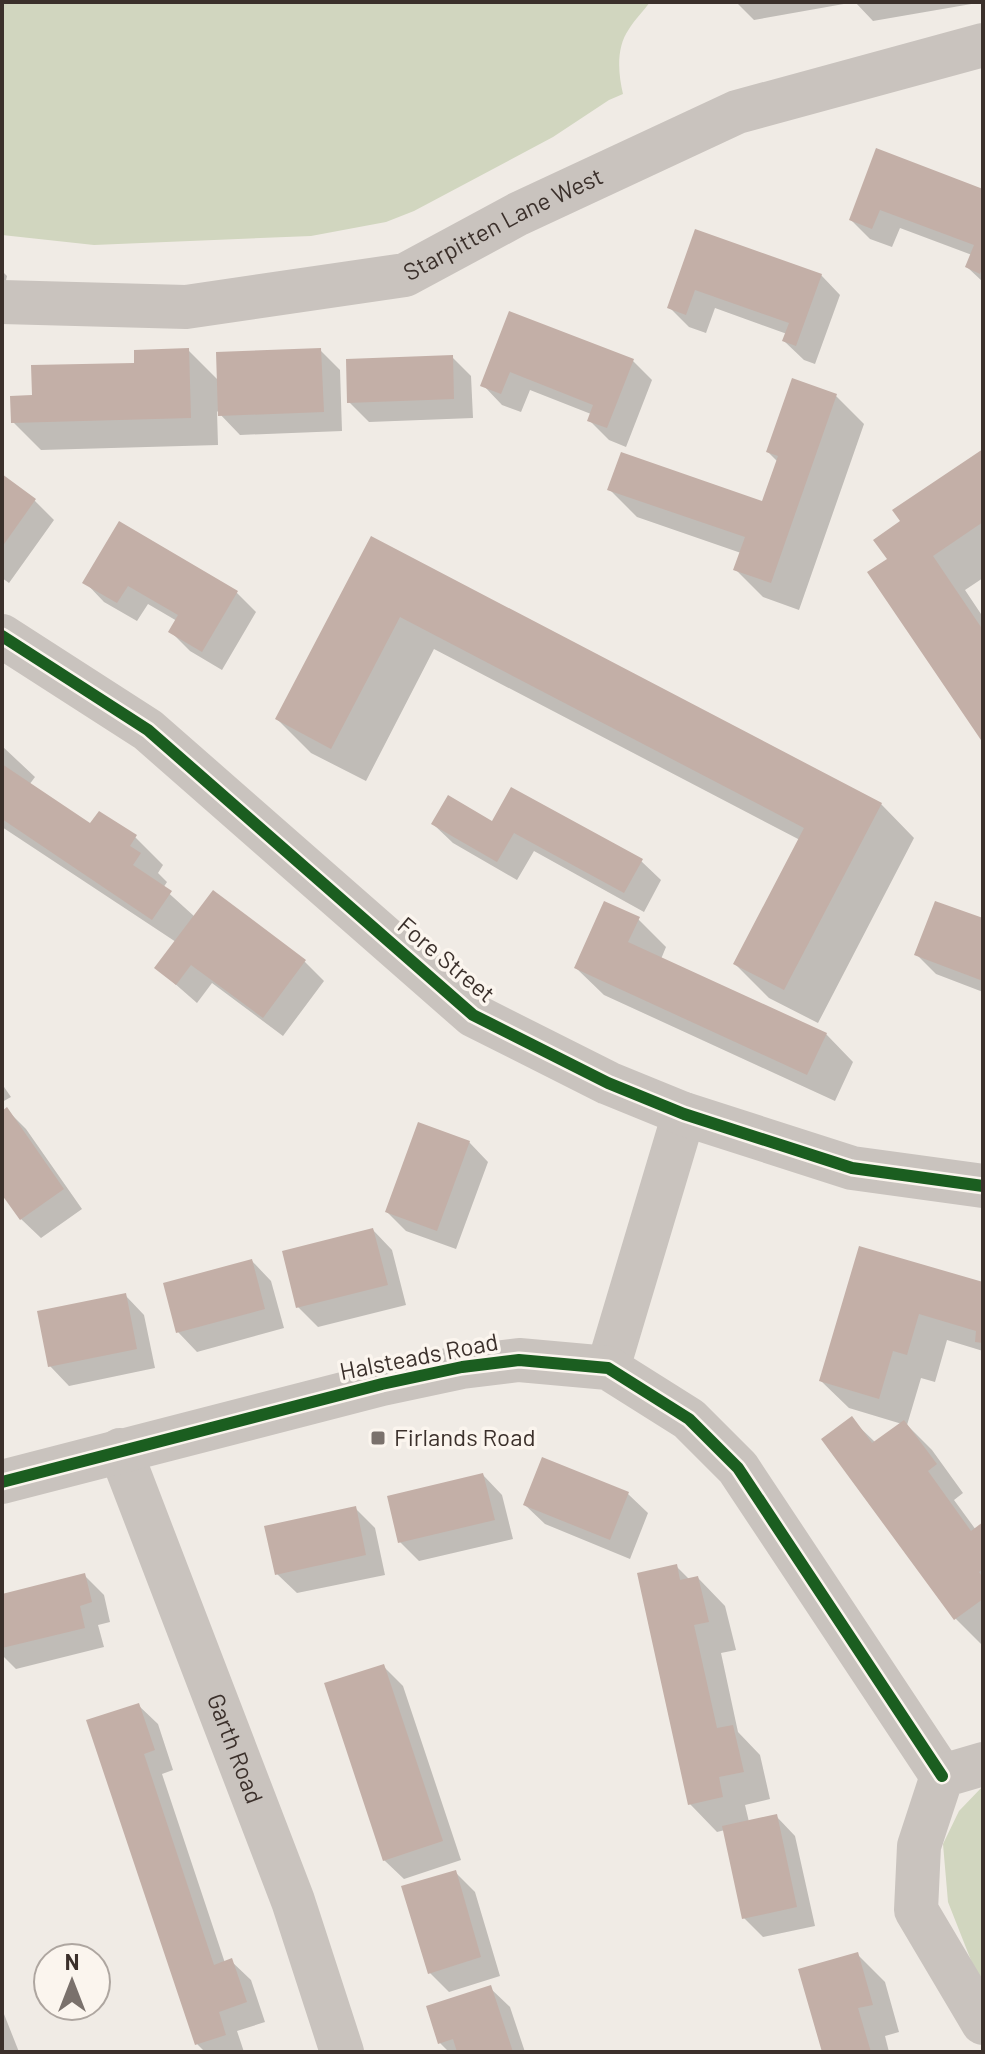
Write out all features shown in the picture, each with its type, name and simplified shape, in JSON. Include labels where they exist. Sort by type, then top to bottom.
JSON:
[{"type":"street","name":"Starpitten Lane West","points":[[2,302],[186,307],[405,275],[518,214],[737,112],[983,45]]},
{"type":"street","name":"Fore Street","points":[[2,636],[148,730],[473,1015],[608,1083],[684,1114],[852,1168],[983,1186]]},
{"type":"street","points":[[608,1368],[684,1114]]},
{"type":"street","name":"Halsteads Road","points":[[2,1482],[382,1384],[462,1367],[519,1360],[608,1368],[689,1419],[738,1468],[942,1776]]},
{"type":"street","name":"Garth Road","points":[[120,1450],[293,1901],[342,2052]]},
{"type":"street","points":[[983,1764],[942,1776],[919,1846],[916,1910],[983,2023]]},
{"type":"green space","points":[[2,2],[650,2],[631,25],[622,44],[619,69],[623,94],[553,137],[414,211],[386,222],[311,236],[94,245],[2,235]]},
{"type":"green space","points":[[983,1786],[983,1983],[976,1973],[948,1902],[943,1844],[959,1811]]},
{"type":"building","points":[[876,148],[983,189],[983,266],[980,274],[965,267],[974,245],[880,210],[872,229],[849,220]]},
{"type":"building","points":[[695,229],[822,274],[796,346],[782,341],[789,323],[695,290],[686,315],[667,308]]},
{"type":"building","points":[[509,311],[634,359],[607,428],[587,421],[593,405],[510,372],[501,394],[480,386]]},
{"type":"building","points":[[189,348],[191,418],[11,423],[10,396],[32,395],[31,365],[134,363],[134,350]]},
{"type":"building","points":[[321,348],[324,412],[218,416],[216,352]]},
{"type":"building","points":[[453,355],[454,399],[347,403],[346,359]]},
{"type":"building","points":[[792,378],[837,394],[771,583],[733,570],[745,537],[607,490],[621,452],[762,501],[778,456],[766,452]]},
{"type":"building","points":[[983,449],[983,522],[933,556],[983,630],[983,743],[867,572],[887,559],[873,540],[900,521],[892,510]]},
{"type":"building","points":[[2,474],[36,499],[2,547]]},
{"type":"building","points":[[119,521],[238,591],[202,652],[168,632],[178,615],[128,586],[117,603],[82,583]]},
{"type":"building","points":[[371,536],[882,803],[784,990],[733,964],[804,828],[400,617],[331,749],[275,719]]},
{"type":"building","points":[[2,764],[90,823],[99,811],[137,835],[130,846],[141,853],[133,865],[172,891],[152,920],[2,819]]},
{"type":"building","points":[[511,787],[643,859],[624,893],[514,833],[497,862],[431,824],[448,795],[492,821]]},
{"type":"building","points":[[213,890],[306,960],[263,1018],[191,965],[176,985],[154,968]]},
{"type":"building","points":[[604,901],[640,917],[628,942],[827,1033],[807,1075],[574,968]]},
{"type":"building","points":[[935,901],[983,918],[983,981],[914,955]]},
{"type":"building","points":[[7,1107],[64,1189],[20,1220],[2,1195],[2,1111]]},
{"type":"building","points":[[418,1122],[470,1141],[437,1231],[385,1212]]},
{"type":"building","points":[[373,1228],[388,1285],[296,1308],[282,1251]]},
{"type":"building","points":[[859,1246],[983,1282],[983,1343],[975,1342],[976,1331],[919,1314],[907,1355],[893,1351],[879,1399],[819,1381]]},
{"type":"building","points":[[252,1259],[265,1309],[176,1333],[163,1283]]},
{"type":"building","points":[[126,1293],[137,1349],[48,1367],[37,1311]]},
{"type":"building","points":[[852,1416],[872,1443],[904,1420],[937,1464],[928,1471],[971,1531],[983,1522],[983,1569],[979,1572],[983,1578],[983,1599],[954,1620],[821,1439]]},
{"type":"building","points":[[542,1457],[629,1492],[610,1540],[523,1505]]},
{"type":"building","points":[[483,1473],[495,1520],[398,1543],[387,1496]]},
{"type":"building","points":[[356,1506],[366,1555],[275,1575],[264,1526]]},
{"type":"building","points":[[677,1564],[680,1580],[698,1576],[709,1622],[694,1625],[717,1728],[733,1725],[744,1772],[719,1777],[723,1797],[688,1805],[637,1573]]},
{"type":"building","points":[[85,1573],[92,1602],[80,1606],[85,1628],[2,1648],[2,1594]]},
{"type":"building","points":[[384,1664],[443,1841],[383,1861],[324,1683]]},
{"type":"building","points":[[139,1703],[155,1750],[144,1754],[214,1965],[232,1958],[247,2002],[219,2012],[226,2035],[195,2045],[86,1720]]},
{"type":"building","points":[[777,1814],[797,1907],[742,1919],[722,1826]]},
{"type":"building","points":[[456,1870],[481,1957],[428,1974],[401,1886]]},
{"type":"building","points":[[858,1952],[873,2005],[858,2008],[871,2052],[822,2052],[798,1969]]},
{"type":"building","points":[[491,1985],[513,2052],[457,2052],[453,2039],[438,2044],[426,2006]]},
{"type":"cycle path","points":[[2,636],[148,730],[473,1015],[608,1083],[684,1114],[852,1168],[983,1186]]},
{"type":"cycle path","points":[[2,1482],[382,1384],[462,1367],[519,1360],[608,1368],[689,1419],[738,1468],[942,1776]]},
{"type":"place","name":"Firlands Road","points":[[378,1438]]}]
